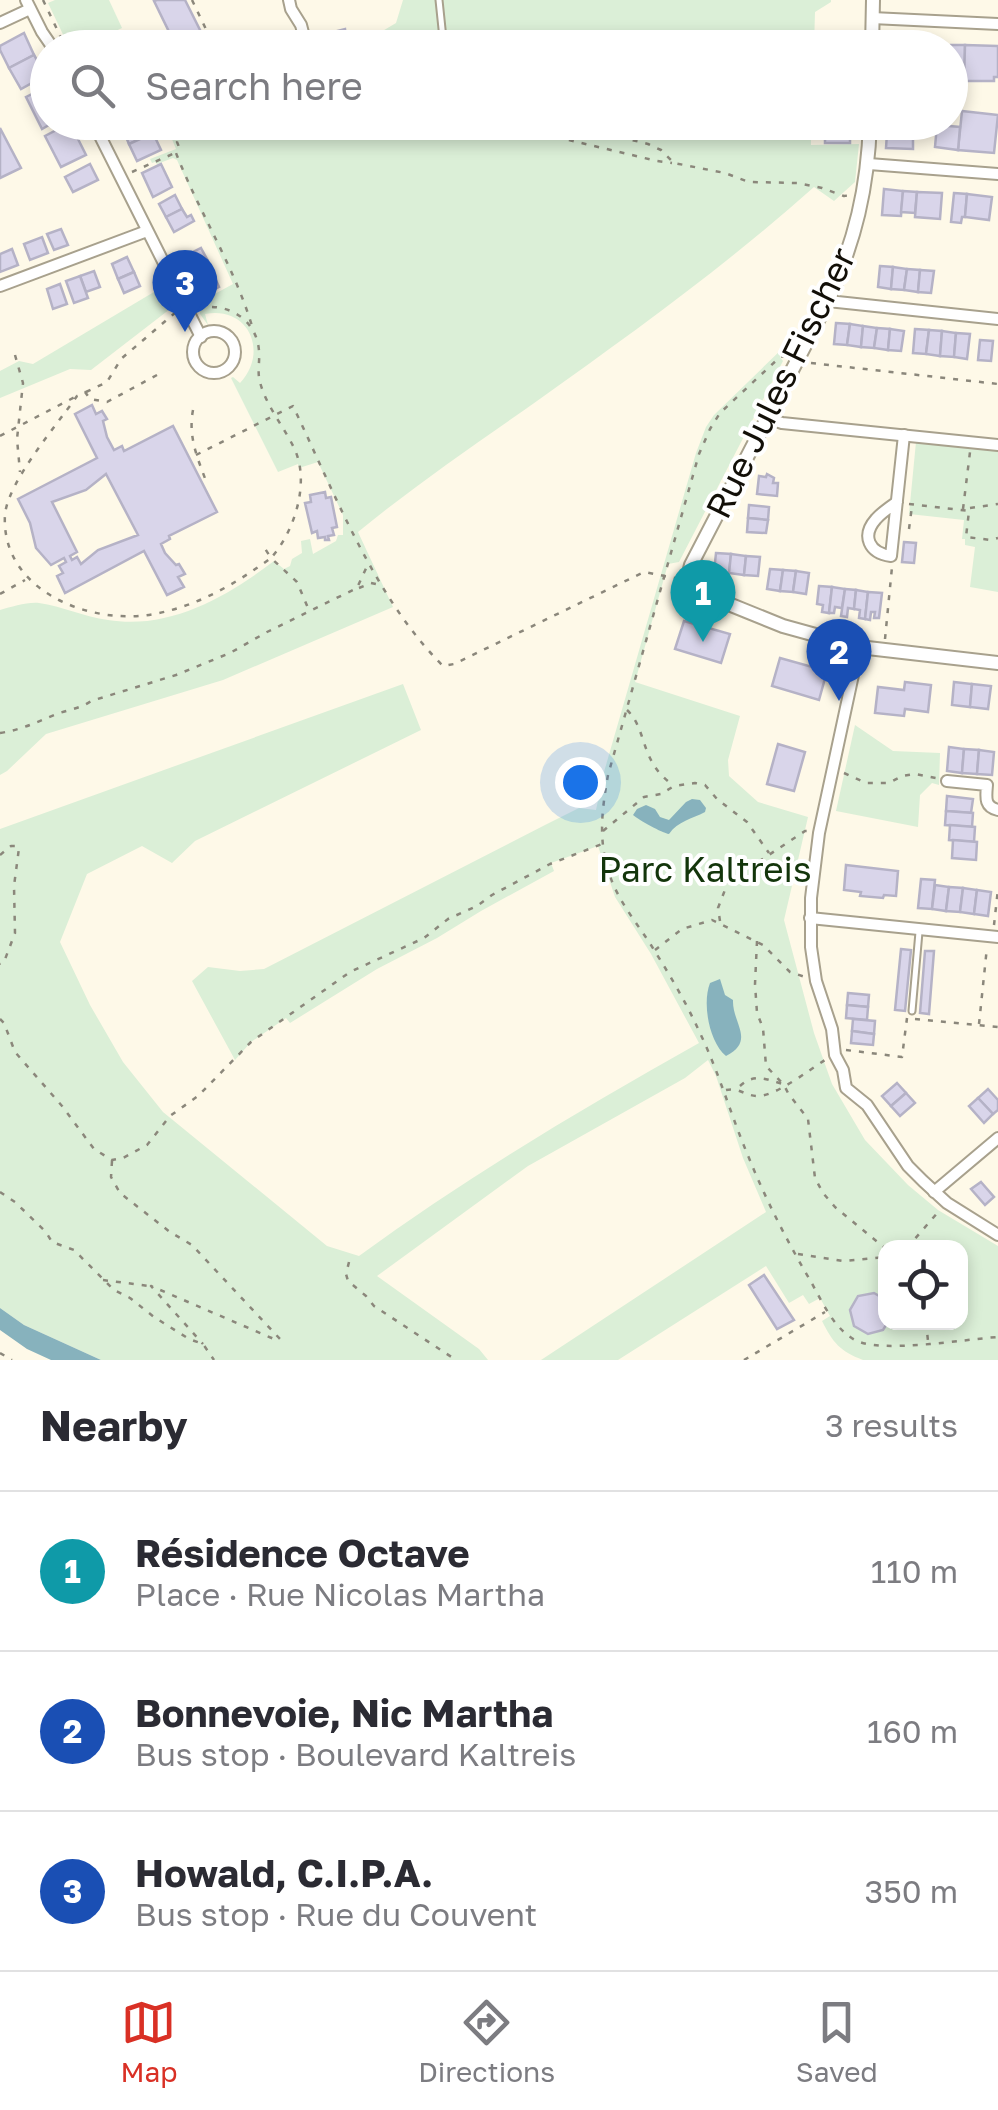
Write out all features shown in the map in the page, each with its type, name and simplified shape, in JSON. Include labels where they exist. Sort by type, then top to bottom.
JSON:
[{"type":"street","points":[[288,0],[302,30]]},
{"type":"street","points":[[872,30],[873,0]]},
{"type":"street","points":[[0,23],[28,4],[43,30]]},
{"type":"street","points":[[872,18],[998,24]]},
{"type":"street","points":[[102,140],[201,336]]},
{"type":"street","name":"Rue Jules Fischer","points":[[859,647],[763,618],[700,592],[687,581],[690,565],[828,302],[855,232],[869,140]]},
{"type":"street","points":[[868,164],[998,174]]},
{"type":"street","points":[[0,286],[148,231]]},
{"type":"street","points":[[828,302],[998,320]]},
{"type":"street","points":[[220,332],[231,340],[234,360],[226,370],[206,371],[196,362],[194,348],[201,336],[220,332]]},
{"type":"street","points":[[767,418],[782,423],[998,445]]},
{"type":"street","points":[[897,502],[873,521],[869,542],[879,554],[891,556],[897,502],[904,435]]},
{"type":"street","points":[[998,664],[859,647],[819,834],[810,918],[816,981],[846,1088],[866,1104],[908,1166],[934,1192],[998,1235]]},
{"type":"street","points":[[947,781],[993,785],[986,800],[988,806],[998,810]]},
{"type":"street","points":[[810,918],[993,936]]},
{"type":"street","points":[[934,1192],[998,1138]]},
{"type":"lane","points":[[439,0],[442,30]]},
{"type":"lane","points":[[912,1011],[919,929]]},
{"type":"path","points":[[43,0],[57,30]]},
{"type":"path","points":[[192,0],[207,30]]},
{"type":"path","points":[[120,177],[176,153],[179,140]]},
{"type":"path","points":[[569,140],[725,173],[749,182],[797,183],[863,197]]},
{"type":"path","points":[[632,140],[661,150],[674,163]]},
{"type":"path","points":[[77,396],[20,476],[9,498],[2,529],[26,580],[44,594],[76,609],[112,616],[151,615],[211,596],[240,580],[279,548],[297,504],[297,454],[261,385],[259,348],[242,298],[176,153]]},
{"type":"path","points":[[0,436],[107,382],[121,359],[187,309],[218,306],[245,319],[254,332]]},
{"type":"path","points":[[14,355],[22,383],[18,427],[20,476]]},
{"type":"path","points":[[998,384],[780,357],[720,412],[700,454],[608,776],[601,832],[609,874],[619,896],[698,1029],[747,1155],[827,1312],[853,1339],[869,1345],[998,1336]]},
{"type":"path","points":[[85,392],[90,400],[106,402],[157,374]]},
{"type":"path","points":[[196,454],[293,406],[369,562],[402,618],[444,666],[644,572],[666,575]]},
{"type":"path","points":[[194,410],[190,426],[206,481]]},
{"type":"path","points":[[971,442],[966,537],[998,538]]},
{"type":"path","points":[[897,502],[966,511],[998,504]]},
{"type":"path","points":[[909,529],[912,504]]},
{"type":"path","points":[[992,540],[998,548]]},
{"type":"path","points":[[262,544],[270,558],[297,582],[308,610]]},
{"type":"path","points":[[885,651],[891,556]]},
{"type":"path","points":[[357,588],[369,562]]},
{"type":"path","points":[[0,594],[26,580]]},
{"type":"path","points":[[0,733],[21,730],[91,700],[176,675],[230,653],[357,588],[371,583],[384,586]]},
{"type":"path","points":[[627,710],[633,714],[656,771],[674,786]]},
{"type":"path","points":[[833,768],[866,783],[889,783],[914,774],[947,781]]},
{"type":"path","points":[[601,832],[644,797],[661,794],[674,786],[706,784],[747,822],[769,853]]},
{"type":"path","points":[[720,922],[718,908],[728,882],[805,830],[819,834]]},
{"type":"path","points":[[0,1019],[15,1052],[94,1149],[112,1160],[124,1158],[147,1146],[170,1116],[198,1096],[251,1042],[350,972],[424,938],[448,919],[550,864],[602,844]]},
{"type":"path","points":[[0,854],[11,846],[19,848],[14,886],[16,933],[0,964]]},
{"type":"path","points":[[979,1026],[998,889]]},
{"type":"path","points":[[654,950],[682,928],[704,920],[720,922],[758,941],[790,972],[816,981]]},
{"type":"path","points":[[758,941],[755,984],[766,1066],[808,1119],[815,1178],[824,1193],[835,1207],[878,1242]]},
{"type":"path","points":[[737,1088],[753,1096],[773,1092],[846,1050],[902,1057],[906,1018],[998,1027]]},
{"type":"path","points":[[724,1090],[760,1077],[784,1084]]},
{"type":"path","points":[[104,1280],[151,1286],[280,1340],[192,1244],[120,1193],[111,1177],[112,1160]]},
{"type":"path","points":[[0,1192],[16,1202],[52,1242],[74,1250],[114,1290],[203,1344]]},
{"type":"path","points":[[914,1240],[947,1203]]},
{"type":"path","points":[[795,1254],[843,1261],[878,1258]]},
{"type":"path","points":[[350,1262],[348,1281],[374,1306],[456,1360]]},
{"type":"path","points":[[151,1286],[214,1360]]},
{"type":"path","points":[[744,1360],[827,1312]]},
{"type":"path","points":[[927,1330],[929,1343]]},
{"type":"path","points":[[0,1353],[12,1360]]},
{"type":"green space","points":[[109,0],[122,28],[61,30],[48,3]]},
{"type":"green space","points":[[403,0],[831,0],[815,12],[814,30],[384,30],[396,23]]},
{"type":"green space","points":[[172,140],[811,140],[811,145],[859,144],[855,182],[834,201],[814,187],[678,298],[358,532],[393,607],[223,680],[46,734],[0,775],[0,610],[39,603],[108,620],[153,620],[217,598],[274,561],[284,569],[290,566],[292,559],[302,553],[301,541],[310,539],[313,554],[343,535],[343,515],[318,462],[278,472],[231,378],[240,383],[249,371],[253,358],[250,334],[233,317],[205,314],[208,325],[200,314],[200,302],[233,284],[177,160],[157,164],[150,159],[176,149]]},
{"type":"green space","points":[[159,289],[170,309],[91,370],[70,369],[0,398],[0,371],[19,361],[33,364]]},
{"type":"green space","name":"Parc Kaltreis","points":[[784,347],[780,357],[783,361],[679,562],[668,564],[635,682],[740,716],[728,760],[729,776],[758,802],[808,817],[784,920],[814,1033],[832,1084],[865,1140],[938,1210],[998,1246],[998,1360],[863,1360],[843,1350],[830,1335],[822,1321],[830,1316],[820,1298],[809,1304],[803,1295],[789,1303],[766,1266],[618,1360],[541,1360],[766,1212],[708,1060],[685,1078],[528,1166],[377,1276],[479,1349],[488,1360],[101,1360],[24,1325],[0,1308],[0,829],[403,684],[421,730],[195,841],[172,863],[142,846],[87,874],[60,942],[123,1062],[163,1112],[327,1246],[359,1256],[526,1144],[699,1043],[615,897],[598,846],[551,863],[554,871],[377,969],[290,1023],[286,1018],[251,1042],[235,1060],[192,981],[208,967],[264,969],[579,808],[596,810],[706,427]]},
{"type":"green space","points":[[916,442],[998,450],[998,592],[970,587],[975,547],[965,545],[962,539],[964,520],[909,514]]},
{"type":"green space","points":[[855,725],[893,751],[940,753],[939,785],[932,783],[920,795],[918,827],[836,811]]},
{"type":"water","points":[[692,799],[700,800],[705,812],[681,823],[669,834],[633,815],[646,805],[669,820]]},
{"type":"water","points":[[720,979],[725,995],[733,1000],[741,1038],[735,1050],[726,1056],[715,1042],[707,1011],[710,983]]},
{"type":"water","points":[[0,1308],[24,1325],[101,1360],[51,1360],[27,1349],[0,1330]]},
{"type":"building","points":[[185,0],[200,30],[168,30],[154,1]]},
{"type":"building","points":[[24,33],[30,57],[9,68],[0,46]]},
{"type":"building","points":[[968,45],[998,46],[998,77],[994,81],[968,81]]},
{"type":"building","points":[[30,57],[30,84],[21,89],[9,68]]},
{"type":"building","points":[[968,112],[998,115],[994,153],[958,150],[959,140],[968,140]]},
{"type":"building","points":[[0,128],[21,168],[0,178]]},
{"type":"building","points":[[47,140],[78,140],[86,155],[61,167]]},
{"type":"building","points":[[156,140],[161,150],[137,161],[129,144]]},
{"type":"building","points":[[825,140],[850,140],[850,143]]},
{"type":"building","points":[[887,140],[913,140],[913,149],[886,148]]},
{"type":"building","points":[[936,140],[959,140],[958,150],[935,147]]},
{"type":"building","points":[[90,164],[98,180],[73,192],[65,177]]},
{"type":"building","points":[[161,164],[172,187],[153,197],[142,173]]},
{"type":"building","points":[[884,189],[903,191],[901,216],[882,215]]},
{"type":"building","points":[[903,191],[917,192],[915,213],[901,212]]},
{"type":"building","points":[[917,192],[942,193],[940,219],[915,217]]},
{"type":"building","points":[[954,193],[967,194],[961,223],[951,222]]},
{"type":"building","points":[[967,194],[992,197],[989,220],[965,217]]},
{"type":"building","points":[[175,195],[182,209],[166,217],[159,204]]},
{"type":"building","points":[[182,209],[194,221],[174,232],[166,217]]},
{"type":"building","points":[[61,229],[68,245],[54,250],[47,234]]},
{"type":"building","points":[[42,237],[48,253],[30,260],[24,244]]},
{"type":"building","points":[[201,248],[208,261],[191,269],[185,256]]},
{"type":"building","points":[[12,249],[18,265],[0,272],[0,254]]},
{"type":"building","points":[[127,257],[134,272],[118,279],[112,264]]},
{"type":"building","points":[[880,266],[893,267],[891,289],[878,287]]},
{"type":"building","points":[[893,267],[907,269],[904,290],[891,289]]},
{"type":"building","points":[[211,269],[219,287],[203,295],[194,277]]},
{"type":"building","points":[[907,269],[920,270],[918,292],[904,290]]},
{"type":"building","points":[[920,270],[934,271],[931,293],[918,292]]},
{"type":"building","points":[[94,271],[100,287],[86,292],[80,276]]},
{"type":"building","points":[[134,272],[140,286],[124,293],[118,279]]},
{"type":"building","points":[[80,276],[88,298],[74,303],[66,281]]},
{"type":"building","points":[[60,284],[67,304],[53,309],[47,289]]},
{"type":"building","points":[[836,323],[850,324],[847,345],[834,344]]},
{"type":"building","points":[[850,324],[863,326],[861,347],[847,345]]},
{"type":"building","points":[[863,326],[877,328],[874,348],[861,347]]},
{"type":"building","points":[[877,328],[890,329],[888,350],[874,348]]},
{"type":"building","points":[[890,329],[904,331],[901,351],[888,350]]},
{"type":"building","points":[[915,329],[929,330],[926,354],[913,353]]},
{"type":"building","points":[[929,330],[942,331],[940,356],[926,354]]},
{"type":"building","points":[[942,331],[956,333],[954,357],[940,356]]},
{"type":"building","points":[[956,333],[970,334],[967,359],[954,357]]},
{"type":"building","points":[[980,340],[993,341],[991,361],[978,360]]},
{"type":"building","points":[[92,405],[96,414],[102,411],[114,450],[122,446],[124,451],[173,426],[217,512],[161,544],[185,574],[178,577],[184,587],[167,595],[144,551],[65,593],[57,576],[63,573],[59,566],[66,562],[64,558],[51,565],[36,548],[18,499],[97,458],[75,414]],"holes":[[[106,474],[138,535],[98,550],[81,564],[77,557],[72,560],[70,556],[77,552],[52,502],[86,490]]]},
{"type":"building","points":[[767,474],[774,478],[773,483],[778,483],[777,496],[757,494],[759,476]]},
{"type":"building","points":[[325,492],[326,498],[331,497],[337,527],[332,528],[334,535],[328,536],[329,540],[318,538],[317,531],[312,533],[305,503],[311,502],[310,495]]},
{"type":"building","points":[[749,505],[769,507],[768,520],[748,518]]},
{"type":"building","points":[[748,518],[768,520],[766,533],[747,532]]},
{"type":"building","points":[[904,542],[916,543],[914,563],[902,562]]},
{"type":"building","points":[[716,553],[731,554],[729,573],[714,572]]},
{"type":"building","points":[[731,554],[746,556],[744,575],[729,573]]},
{"type":"building","points":[[746,556],[760,557],[758,576],[744,575]]},
{"type":"building","points":[[770,569],[783,570],[780,591],[767,589]]},
{"type":"building","points":[[783,570],[796,571],[793,592],[780,591]]},
{"type":"building","points":[[796,571],[809,573],[806,594],[793,592]]},
{"type":"building","points":[[819,586],[832,587],[829,613],[822,612],[823,605],[817,604]]},
{"type":"building","points":[[832,587],[845,589],[842,608],[835,607],[834,613],[829,613]]},
{"type":"building","points":[[845,589],[856,590],[854,609],[848,608],[847,617],[841,616]]},
{"type":"building","points":[[856,590],[868,592],[865,619],[859,618],[860,610],[854,609]]},
{"type":"building","points":[[868,592],[882,593],[879,618],[871,612],[870,620],[865,619]]},
{"type":"building","points":[[684,621],[730,634],[721,663],[675,649]]},
{"type":"building","points":[[780,658],[827,671],[819,700],[772,686]]},
{"type":"building","points":[[905,682],[931,685],[928,712],[905,709],[904,716],[875,713],[878,687],[904,690]]},
{"type":"building","points":[[954,682],[972,684],[970,707],[952,705]]},
{"type":"building","points":[[972,684],[991,686],[988,709],[970,707]]},
{"type":"building","points":[[778,744],[805,752],[794,791],[767,784]]},
{"type":"building","points":[[949,747],[964,749],[962,773],[947,771]]},
{"type":"building","points":[[964,749],[979,750],[977,774],[962,773]]},
{"type":"building","points":[[979,750],[994,752],[992,775],[977,774]]},
{"type":"building","points":[[947,796],[973,799],[971,813],[946,811]]},
{"type":"building","points":[[946,811],[973,813],[972,827],[945,825]]},
{"type":"building","points":[[950,825],[975,827],[974,842],[949,840]]},
{"type":"building","points":[[953,840],[977,842],[976,860],[952,858]]},
{"type":"building","points":[[846,865],[898,871],[896,896],[860,896],[861,892],[844,890]]},
{"type":"building","points":[[921,879],[935,880],[932,909],[918,908]]},
{"type":"building","points":[[935,885],[949,887],[946,911],[932,909]]},
{"type":"building","points":[[949,887],[963,888],[960,912],[946,911]]},
{"type":"building","points":[[963,888],[977,890],[974,914],[960,912]]},
{"type":"building","points":[[977,890],[991,892],[988,916],[974,914]]},
{"type":"building","points":[[901,949],[911,950],[905,1011],[895,1010]]},
{"type":"building","points":[[925,951],[934,951],[929,1014],[920,1013]]},
{"type":"building","points":[[848,993],[869,995],[868,1007],[847,1005]]},
{"type":"building","points":[[847,1005],[868,1007],[867,1020],[846,1018]]},
{"type":"building","points":[[853,1019],[875,1021],[874,1034],[852,1031]]},
{"type":"building","points":[[852,1031],[874,1034],[873,1045],[851,1043]]},
{"type":"building","points":[[897,1083],[906,1093],[891,1106],[882,1096]]},
{"type":"building","points":[[988,1089],[998,1100],[998,1110],[993,1114],[978,1098]]},
{"type":"building","points":[[906,1093],[915,1103],[900,1116],[891,1106]]},
{"type":"building","points":[[978,1098],[993,1114],[984,1123],[969,1106]]},
{"type":"building","points":[[981,1182],[994,1197],[985,1205],[971,1189]]},
{"type":"building","points":[[764,1275],[794,1320],[777,1329],[749,1285]]},
{"type":"building","points":[[878,1295],[878,1330],[883,1330],[868,1334],[854,1326],[850,1310],[858,1296]]},
{"type":"place","name":"Howald, C.I.P.A.","points":[[185,332]]},
{"type":"place","name":"Résidence Octave","points":[[703,642]]},
{"type":"place","name":"Bonnevoie, Nic Martha","points":[[839,701]]}]
